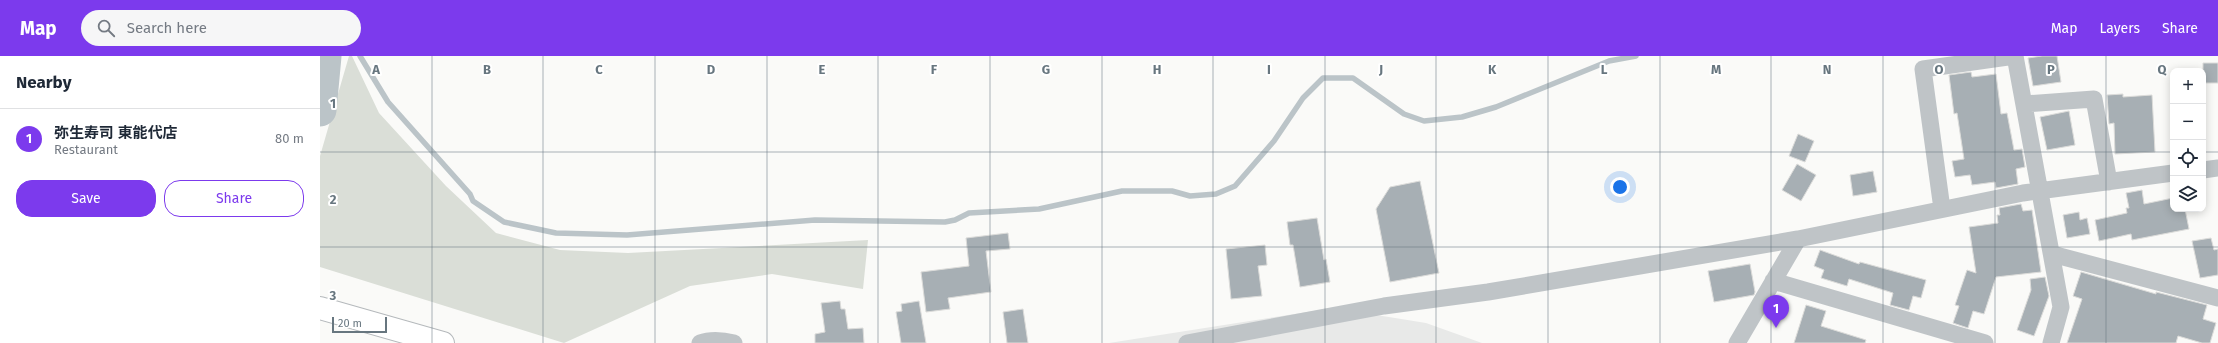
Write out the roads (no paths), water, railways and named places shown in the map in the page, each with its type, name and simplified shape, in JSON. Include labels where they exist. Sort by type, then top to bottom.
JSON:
[{"type":"highway","points":[[320,308],[443,343]]},
{"type":"street","points":[[1942,209],[1923,69],[2015,56],[2061,307],[2051,343]]},
{"type":"street","points":[[2024,104],[2094,99],[2109,182]]},
{"type":"street","points":[[2206,170],[2218,168]]},
{"type":"street","points":[[1187,343],[1384,306],[1488,292],[1798,238],[2040,191],[2170,173]]},
{"type":"street","points":[[1738,343],[1798,238]]},
{"type":"street","points":[[2052,254],[2218,298]]},
{"type":"street","points":[[1773,281],[1985,343]]},
{"type":"street","points":[[700,343],[707,340],[721,340],[734,343]]},
{"type":"waterway","points":[[320,110],[325,56]]},
{"type":"waterway","points":[[360,56],[388,102],[470,194],[473,201],[504,222],[556,233],[627,235],[815,220],[945,222],[955,220],[969,213],[1039,209],[1122,191],[1172,191],[1190,196],[1216,194],[1235,186],[1274,141],[1303,98],[1323,78],[1353,78],[1404,114],[1424,121],[1462,117],[1496,107],[1609,61],[1636,56]]},
{"type":"place","name":"弥生寿司 東能代店","points":[[1776,328]]}]
